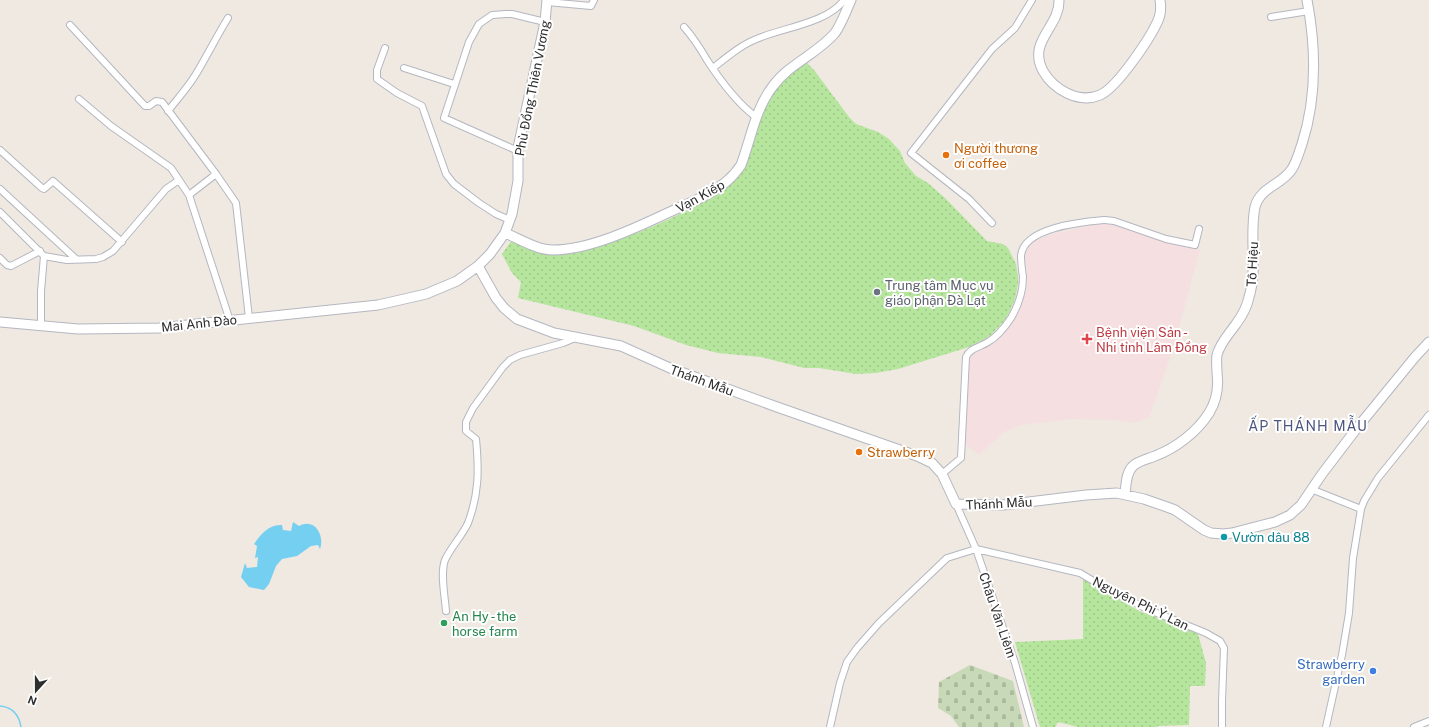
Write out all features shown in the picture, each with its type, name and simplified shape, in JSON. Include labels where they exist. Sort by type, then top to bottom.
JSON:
[{"type":"main road","name":"Vạn Kiếp","points":[[505,233],[543,248],[554,250],[570,249],[630,230],[673,211],[727,182],[737,172],[744,158],[756,117],[763,101],[774,85],[790,69],[817,50],[834,33],[843,19],[851,0]]},
{"type":"main road","points":[[1059,0],[1057,14],[1039,48],[1039,61],[1050,81],[1057,87],[1070,94],[1084,98],[1095,97],[1103,94],[1110,89],[1120,77],[1152,34],[1159,17],[1161,8],[1160,0]]},
{"type":"main road","name":"Tô Hiệu","points":[[1125,494],[1128,475],[1133,465],[1168,450],[1187,437],[1208,415],[1216,398],[1218,384],[1217,355],[1221,345],[1243,312],[1252,286],[1254,217],[1257,201],[1259,196],[1290,173],[1304,138],[1311,103],[1314,46],[1307,0]]},
{"type":"main road","name":"Phù Đổng Thiên Vương","points":[[396,300],[426,294],[457,282],[478,266],[497,245],[505,233],[514,207],[518,182],[518,151],[545,22],[547,1]]},
{"type":"main road","name":"Thánh Mẫu","points":[[478,266],[496,298],[504,308],[517,319],[542,329],[621,346],[664,366],[832,427],[893,446],[917,456],[932,463],[942,474],[956,504],[1003,505],[1105,493],[1125,494],[1167,507],[1180,513],[1210,533],[1223,534],[1275,522],[1290,515],[1301,505],[1356,428],[1429,342]]},
{"type":"main road","name":"Mai Anh Đào","points":[[0,322],[78,329],[159,328],[378,305],[396,300]]},
{"type":"street","points":[[547,1],[591,6],[594,0]]},
{"type":"street","points":[[713,68],[747,43],[823,16],[835,10],[844,0]]},
{"type":"street","points":[[992,223],[969,199],[911,153],[992,49],[1015,28],[1032,0]]},
{"type":"street","points":[[1271,17],[1309,11]]},
{"type":"street","points":[[518,151],[444,118],[469,42],[479,24],[492,15],[506,14],[512,14],[545,22]]},
{"type":"street","points":[[168,111],[188,86],[199,69],[228,18]]},
{"type":"street","points":[[70,25],[145,106],[149,106],[159,101],[162,102],[236,203],[249,318]]},
{"type":"street","points":[[684,26],[730,91],[756,117]]},
{"type":"street","points":[[385,48],[377,70],[377,79],[381,83],[422,106],[446,174],[454,184],[479,203],[496,214],[510,220]]},
{"type":"street","points":[[404,68],[454,84]]},
{"type":"street","points":[[79,99],[111,126],[171,168],[189,195],[230,320]]},
{"type":"street","points":[[0,150],[42,188],[44,189],[53,181],[122,242]]},
{"type":"street","points":[[189,195],[216,174]]},
{"type":"street","points":[[0,212],[42,254],[56,259],[96,260],[113,251],[166,189],[179,180]]},
{"type":"street","points":[[0,189],[76,260]]},
{"type":"street","points":[[942,474],[961,458],[966,357],[971,351],[992,339],[1011,318],[1022,290],[1023,283],[1021,256],[1022,250],[1026,244],[1036,236],[1046,231],[1105,220],[1114,221],[1166,239],[1196,245],[1199,229]]},
{"type":"street","points":[[0,258],[6,265],[11,266],[42,254]]},
{"type":"street","points":[[41,326],[42,254]]},
{"type":"street","points":[[446,611],[443,584],[445,560],[467,524],[476,495],[479,470],[476,439],[466,432],[466,422],[473,408],[503,367],[510,360],[520,355],[549,348],[577,337]]},
{"type":"street","points":[[1326,727],[1349,613],[1353,558],[1361,509],[1364,501],[1378,478],[1429,415]]},
{"type":"street","points":[[1312,490],[1361,509]]},
{"type":"street","name":"Châu Văn Liêm","points":[[956,504],[976,549],[1015,663],[1033,727]]},
{"type":"street","points":[[830,727],[840,683],[847,662],[857,648],[879,623],[947,558],[976,549]]},
{"type":"street","name":"Nguyên Phi Ỷ Lan","points":[[976,549],[1080,573],[1147,609],[1217,639],[1223,644],[1224,648],[1222,727]]},
{"type":"street","points":[[1414,727],[1429,721]]},
{"type":"shaded area","name":"Bệnh viện Sản - Nhi tỉnh Lâm Đồng","points":[[1103,223],[1113,224],[1159,240],[1200,250],[1173,349],[1149,418],[1131,423],[1115,420],[1072,419],[1022,425],[1004,432],[979,455],[965,444],[969,358],[973,354],[994,343],[1002,336],[1016,316],[1027,288],[1026,251],[1035,241],[1043,237]]},
{"type":"green space","points":[[807,63],[856,124],[878,132],[889,139],[900,151],[905,163],[916,176],[928,183],[946,199],[987,241],[1003,244],[1008,248],[1016,264],[1018,284],[1015,299],[1009,313],[991,335],[969,347],[898,369],[876,373],[856,374],[819,368],[804,368],[761,357],[718,353],[686,345],[634,326],[518,298],[521,282],[512,273],[502,254],[512,240],[546,254],[558,255],[575,253],[598,247],[654,226],[706,200],[726,187],[742,172],[748,160],[763,114],[772,96],[784,80]]},
{"type":"green space","points":[[1083,578],[1139,611],[1177,624],[1198,634],[1206,663],[1205,686],[1190,686],[1189,725],[1157,727],[1078,727],[1058,722],[1055,727],[1040,727],[1015,642],[1083,639]]},
{"type":"green space","points":[[970,665],[1013,681],[1024,727],[959,727],[951,716],[938,708],[939,682]]},
{"type":"water","points":[[293,522],[299,526],[310,524],[317,529],[321,539],[320,549],[318,545],[311,546],[297,556],[282,559],[276,566],[269,584],[264,590],[249,587],[241,577],[245,563],[247,568],[257,567],[258,557],[255,558],[257,546],[254,544],[263,533],[273,526],[282,525],[283,530],[291,531]]},
{"type":"waterway","points":[[0,706],[15,712],[21,727]]},
{"type":"place","name":"Người thương ơi coffee","points":[[946,155]]},
{"type":"place","name":"Trung tâm Mục vụ giáo phận Đà Lạt","points":[[877,292]]},
{"type":"place","name":"Bệnh viện Sản - Nhi tỉnh Lâm Đồng","points":[[1087,339]]},
{"type":"place","name":"Strawberry","points":[[859,452]]},
{"type":"place","name":"Vườn dâu 88","points":[[1224,537]]},
{"type":"place","name":"An Hy - the horse farm","points":[[444,623]]},
{"type":"place","name":"Strawberry garden","points":[[1373,671]]},
{"type":"district","name":"ẤP THÁNH MẪU","points":[[1308,426]]}]
